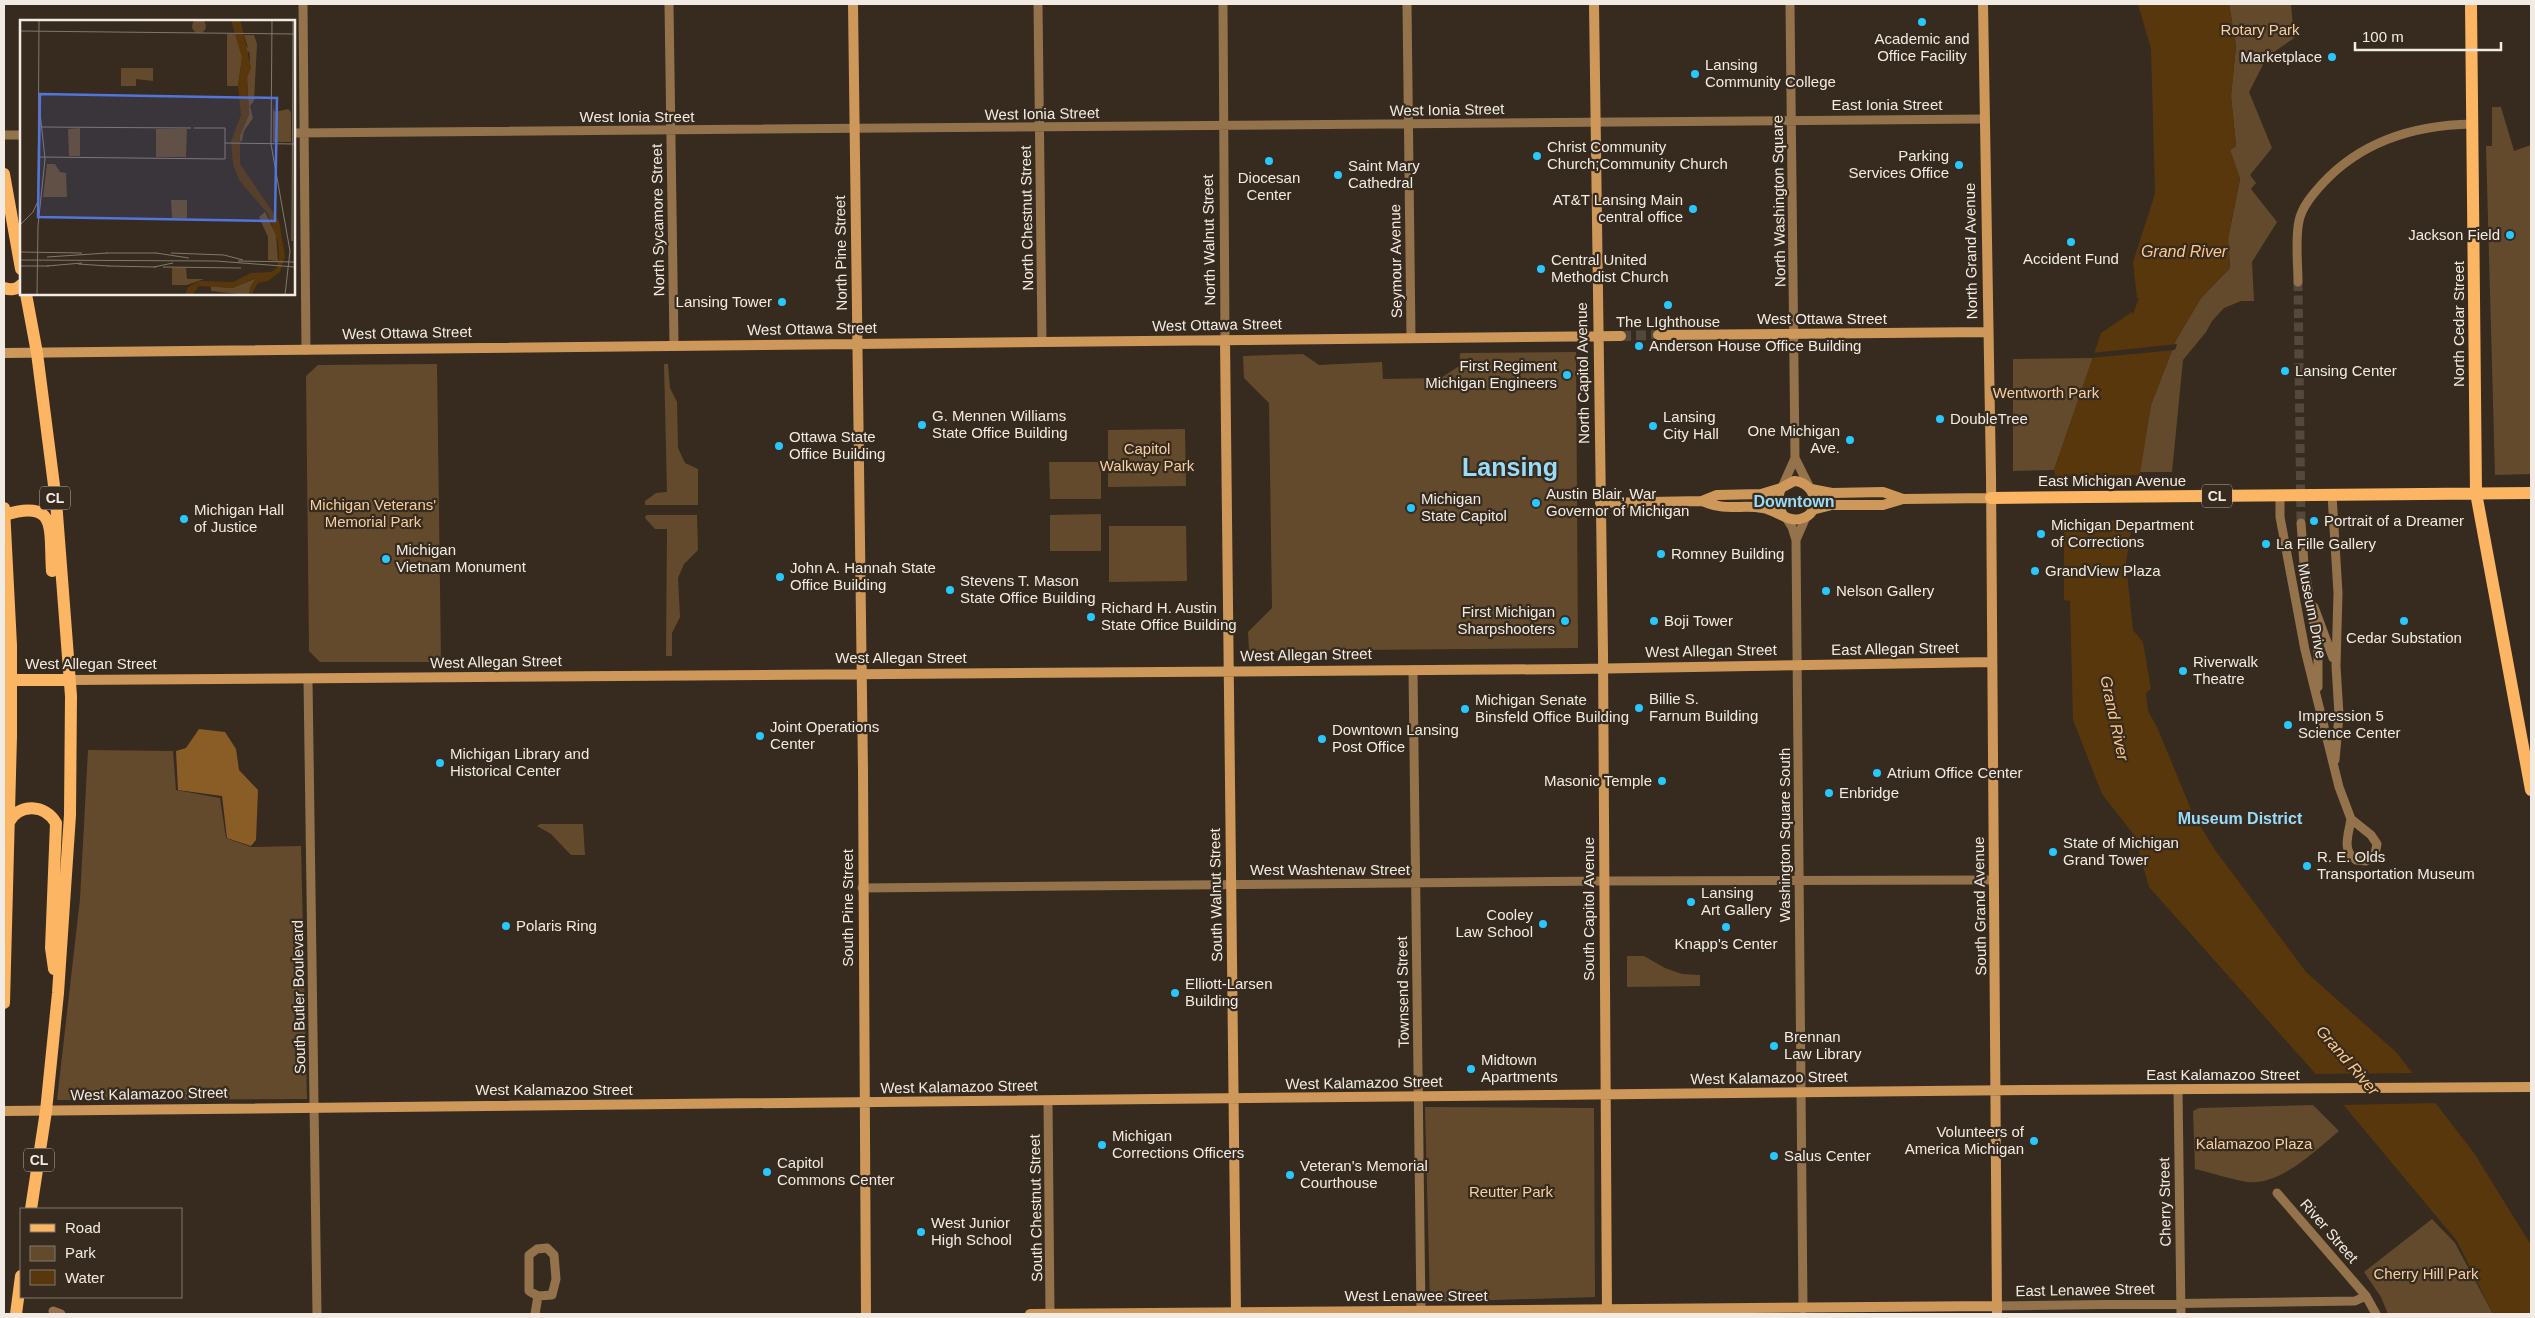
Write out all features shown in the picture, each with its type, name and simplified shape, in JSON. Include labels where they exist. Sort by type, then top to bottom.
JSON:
[{"type":"main road","name":"North Cedar Street","points":[[2471,4],[2476,494],[2531,790]]},
{"type":"main road","points":[[4,174],[20,263]]},
{"type":"main road","points":[[4,288],[11,290],[20,286]]},
{"type":"main road","points":[[26,295],[37,353]]},
{"type":"main road","name":"CL","points":[[37,353],[56,501],[69,680]]},
{"type":"main road","name":"East Michigan Avenue","points":[[1991,498],[2531,493]]},
{"type":"main road","points":[[4,508],[11,645],[7,681],[9,822],[5,893],[4,1003]]},
{"type":"main road","points":[[4,515],[19,510],[34,510],[42,512],[48,518],[55,608],[66,645]]},
{"type":"main road","points":[[46,1111],[58,993],[70,815],[71,696],[69,680]]},
{"type":"main road","name":"West Allegan Street","points":[[7,681],[69,680]]},
{"type":"main road","points":[[9,822],[18,811],[32,808],[49,813],[56,823],[51,948],[58,993]]},
{"type":"main road","name":"CL","points":[[31,1208],[46,1111]]},
{"type":"main road","points":[[16,1314],[20,1284]]},
{"type":"street","points":[[303,4],[306,350]]},
{"type":"street","name":"North Sycamore Street","points":[[669,4],[674,345]]},
{"type":"street","name":"North Pine Street","points":[[853,4],[859,502]]},
{"type":"street","name":"North Chestnut Street","points":[[1038,4],[1042,342]]},
{"type":"street","name":"North Walnut Street","points":[[1223,4],[1226,476]]},
{"type":"street","name":"Seymour Avenue","points":[[1407,4],[1411,338]]},
{"type":"street","name":"North Capitol Avenue","points":[[1594,4],[1600,503]]},
{"type":"street","name":"North Washington Square","points":[[1790,4],[1794,458]]},
{"type":"street","name":"North Grand Avenue","points":[[1983,4],[1991,498]]},
{"type":"street","name":"East Ionia Street","points":[[1791,120],[1984,118]]},
{"type":"street","name":"West Ionia Street","points":[[295,133],[854,130],[1791,120]]},
{"type":"street","points":[[2298,282],[2299,220],[2310,198],[2334,172],[2363,149],[2392,136],[2421,128],[2472,124]]},
{"type":"street","points":[[4,135],[20,135]]},
{"type":"street","name":"West Ottawa Street","points":[[1658,335],[1987,332]]},
{"type":"street","name":"West Ottawa Street","points":[[4,353],[1621,336]]},
{"type":"street","points":[[1784,516],[1776,503],[1794,458]]},
{"type":"street","points":[[1702,501],[1716,507],[1762,507],[1796,520],[1809,513],[1815,500],[1794,458]]},
{"type":"street","name":"South Walnut Street","points":[[1226,476],[1236,1313]]},
{"type":"street","points":[[1600,503],[1702,501],[1717,495],[1761,494],[1794,481],[1810,488]]},
{"type":"street","name":"East Michigan Avenue","points":[[1810,488],[1832,493],[1883,492],[1903,499]]},
{"type":"street","name":"Museum Drive","points":[[2332,495],[2338,593],[2336,666],[2340,715],[2334,768]]},
{"type":"street","name":"Museum Drive","points":[[2280,496],[2280,517],[2301,630],[2334,768],[2351,819],[2347,844],[2348,852],[2356,860],[2369,860],[2376,852],[2376,843],[2371,835],[2351,819]]},
{"type":"street","name":"East Michigan Avenue","points":[[1809,513],[1832,505],[1883,505],[1903,499],[1991,498]]},
{"type":"street","name":"South Grand Avenue","points":[[1991,498],[1997,1310]]},
{"type":"street","name":"South Pine Street","points":[[859,502],[866,1314]]},
{"type":"street","name":"South Capitol Avenue","points":[[1600,503],[1603,668],[1604,1095],[1607,1312]]},
{"type":"street","name":"Washington Square South","points":[[1796,540],[1809,513]]},
{"type":"street","name":"Washington Square South","points":[[1784,516],[1792,527],[1796,540],[1803,1312]]},
{"type":"street","name":"Museum Drive","points":[[2301,523],[2304,564],[2318,651],[2318,700]]},
{"type":"street","name":"Museum Drive","points":[[2311,601],[2319,617],[2336,666]]},
{"type":"street","name":"East Allegan Street","points":[[1798,666],[1992,662]]},
{"type":"street","name":"West Allegan Street","points":[[69,680],[308,680],[1798,666]]},
{"type":"street","name":"Townsend Street","points":[[1413,670],[1421,1313]]},
{"type":"street","name":"South Butler Boulevard","points":[[308,680],[317,1314]]},
{"type":"street","name":"West Washtenaw Street","points":[[862,888],[1604,881],[1994,880]]},
{"type":"street","name":"East Kalamazoo Street","points":[[1914,1092],[2531,1088]]},
{"type":"street","name":"Cherry Street","points":[[2178,1089],[2180,1314]]},
{"type":"street","name":"West Kalamazoo Street","points":[[4,1111],[1914,1092]]},
{"type":"street","name":"South Chestnut Street","points":[[1048,1101],[1050,1314]]},
{"type":"street","name":"River Street","points":[[2278,1192],[2366,1296],[2376,1314]]},
{"type":"street","points":[[537,1248],[547,1248],[554,1255],[556,1279],[552,1295],[538,1296],[529,1291],[529,1254],[537,1248]]},
{"type":"street","points":[[535,1314],[538,1296]]},
{"type":"street","name":"East Lenawee Street","points":[[1803,1312],[1997,1310],[2356,1301],[2366,1296]]},
{"type":"street","name":"West Lenawee Street","points":[[1030,1314],[1803,1312]]},
{"type":"green space","name":"Rotary Park","points":[[2229,4],[2291,4],[2294,38],[2267,57],[2249,92],[2272,148],[2250,175],[2256,183],[2251,189],[2277,222],[2252,262],[2254,301],[2241,301],[2224,308],[2183,360],[2172,472],[2139,472],[2151,405],[2176,340],[2201,298],[2230,268],[2228,239],[2240,179],[2230,150],[2236,146],[2231,96],[2236,46]]},
{"type":"green space","name":"Jackson Field","points":[[2492,107],[2501,107],[2514,151],[2531,145],[2531,474],[2495,475],[2486,146],[2492,146]]},
{"type":"green space","points":[[1576,352],[1578,648],[1249,651],[1248,632],[1272,608],[1269,403],[1244,378],[1243,356],[1303,354],[1319,365],[1382,362],[1383,379],[1441,378],[1459,366],[1460,353]]},
{"type":"green space","name":"Wentworth Park","points":[[2093,358],[2054,470],[2013,471],[2013,359]]},
{"type":"green space","name":"Michigan Veterans' Memorial Park","points":[[437,364],[441,662],[320,662],[309,651],[306,376],[318,365]]},
{"type":"green space","points":[[664,364],[668,364],[670,388],[677,402],[678,448],[685,463],[698,469],[698,505],[645,505],[645,501],[656,493],[667,492]]},
{"type":"green space","name":"Capitol Walkway Park","points":[[1185,429],[1186,486],[1108,487],[1108,430]]},
{"type":"green space","name":"Capitol Walkway Park","points":[[1049,462],[1101,462],[1101,499],[1050,499]]},
{"type":"green space","name":"Capitol Walkway Park","points":[[1101,514],[1101,551],[1050,551],[1050,515]]},
{"type":"green space","points":[[646,515],[697,515],[698,550],[684,564],[678,578],[680,617],[672,633],[672,656],[666,656],[667,529],[655,529],[645,518]]},
{"type":"green space","points":[[1109,526],[1186,526],[1187,581],[1109,582]]},
{"type":"green space","points":[[88,750],[173,751],[176,790],[220,798],[226,838],[251,847],[301,846],[307,1099],[57,1100],[80,899]]},
{"type":"green space","points":[[540,824],[583,824],[585,855],[571,855],[551,834],[537,826]]},
{"type":"green space","points":[[1627,956],[1644,956],[1665,968],[1682,974],[1700,975],[1700,986],[1627,987]]},
{"type":"green space","name":"Kalamazoo Plaza","points":[[2313,1105],[2339,1131],[2308,1157],[2284,1173],[2272,1179],[2247,1182],[2195,1169],[2193,1111],[2199,1108]]},
{"type":"green space","name":"Reutter Park","points":[[1425,1107],[1594,1108],[1595,1297],[1430,1302]]},
{"type":"green space","name":"Cherry Hill Park","points":[[2432,1219],[2455,1243],[2493,1314],[2388,1314],[2381,1297],[2364,1272]]},
{"type":"shaded area","points":[[199,729],[225,732],[236,749],[239,770],[258,790],[256,840],[251,846],[227,838],[222,796],[178,790],[176,751],[186,748]]},
{"type":"water","name":"Grand River","points":[[2138,4],[2229,4],[2236,46],[2231,96],[2236,146],[2230,150],[2240,178],[2228,239],[2230,268],[2201,298],[2176,340],[2151,405],[2126,563],[2133,630],[2143,642],[2151,689],[2146,693],[2148,711],[2157,727],[2193,814],[2215,850],[2306,972],[2396,1052],[2474,1153],[2531,1245],[2531,1314],[2493,1314],[2457,1241],[2346,1108],[2149,887],[2134,835],[2102,794],[2073,720],[2070,601],[2064,600],[2064,521],[2054,470],[2101,333],[2132,312],[2133,314],[2139,298],[2137,298],[2133,262],[2155,194],[2151,49]]},
{"type":"pier","points":[[2177,344],[2175,350],[2090,358],[2092,353]]},
{"type":"pier","points":[[2052,473],[2055,473],[2055,476],[2141,475],[2135,520],[2061,521]]},
{"type":"pier","points":[[2416,1073],[2439,1103],[2339,1105],[2312,1074]]},
{"type":"tunnel","points":[[2298,282],[2301,523]]},
{"type":"tunnel","points":[[1621,336],[1658,335]]},
{"type":"place","name":"Academic and Office Facility","points":[[1922,22]]},
{"type":"place","name":"Marketplace","points":[[2332,57]]},
{"type":"place","name":"Lansing Community College","points":[[1695,74]]},
{"type":"place","name":"Christ Community Church;Community Church","points":[[1537,156]]},
{"type":"place","name":"Diocesan Center","points":[[1269,161]]},
{"type":"place","name":"Parking Services Office","points":[[1959,165]]},
{"type":"place","name":"Saint Mary Cathedral","points":[[1338,175]]},
{"type":"place","name":"AT&T Lansing Main central office","points":[[1693,209]]},
{"type":"place","name":"Jackson Field","points":[[2510,235]]},
{"type":"place","name":"Accident Fund","points":[[2071,242]]},
{"type":"place","name":"Central United Methodist Church","points":[[1541,269]]},
{"type":"place","name":"Lansing Tower","points":[[782,302]]},
{"type":"place","name":"The LIghthouse","points":[[1668,305]]},
{"type":"place","name":"Anderson House Office Building","points":[[1639,346]]},
{"type":"place","name":"Lansing Center","points":[[2285,371]]},
{"type":"place","name":"First Regiment Michigan Engineers","points":[[1567,375]]},
{"type":"place","name":"DoubleTree","points":[[1940,419]]},
{"type":"place","name":"G. Mennen Williams State Office Building","points":[[922,425]]},
{"type":"place","name":"Lansing City Hall","points":[[1653,426]]},
{"type":"place","name":"One Michigan Ave.","points":[[1850,440]]},
{"type":"place","name":"Ottawa State Office Building","points":[[779,446]]},
{"type":"place","name":"Austin Blair, War Governor of Michigan","points":[[1536,503]]},
{"type":"place","name":"Michigan State Capitol","points":[[1411,508]]},
{"type":"place","name":"Michigan Hall of Justice","points":[[184,519]]},
{"type":"place","name":"Portrait of a Dreamer","points":[[2314,521]]},
{"type":"place","name":"Michigan Department of Corrections","points":[[2041,534]]},
{"type":"place","name":"La Fille Gallery","points":[[2266,544]]},
{"type":"place","name":"Romney Building","points":[[1661,554]]},
{"type":"place","name":"Michigan Vietnam Monument","points":[[386,559]]},
{"type":"place","name":"GrandView Plaza","points":[[2035,571]]},
{"type":"place","name":"John A. Hannah State Office Building","points":[[780,577]]},
{"type":"place","name":"Stevens T. Mason State Office Building","points":[[950,590]]},
{"type":"place","name":"Nelson Gallery","points":[[1826,591]]},
{"type":"place","name":"Richard H. Austin State Office Building","points":[[1091,617]]},
{"type":"place","name":"First Michigan Sharpshooters","points":[[1565,621]]},
{"type":"place","name":"Boji Tower","points":[[1654,621]]},
{"type":"place","name":"Cedar Substation","points":[[2404,621]]},
{"type":"place","name":"Riverwalk Theatre","points":[[2183,671]]},
{"type":"place","name":"Billie S. Farnum Building","points":[[1639,708]]},
{"type":"place","name":"Michigan Senate Binsfeld Office Building","points":[[1465,709]]},
{"type":"place","name":"Impression 5 Science Center","points":[[2288,725]]},
{"type":"place","name":"Joint Operations Center","points":[[760,736]]},
{"type":"place","name":"Downtown Lansing Post Office","points":[[1322,739]]},
{"type":"place","name":"Michigan Library and Historical Center","points":[[440,763]]},
{"type":"place","name":"Atrium Office Center","points":[[1877,773]]},
{"type":"place","name":"Masonic Temple","points":[[1662,781]]},
{"type":"place","name":"Enbridge","points":[[1829,793]]},
{"type":"place","name":"State of Michigan Grand Tower","points":[[2053,852]]},
{"type":"place","name":"R. E. Olds Transportation Museum","points":[[2307,866]]},
{"type":"place","name":"Lansing Art Gallery","points":[[1691,902]]},
{"type":"place","name":"Cooley Law School","points":[[1543,924]]},
{"type":"place","name":"Polaris Ring","points":[[506,926]]},
{"type":"place","name":"Knapp's Center","points":[[1726,927]]},
{"type":"place","name":"Elliott-Larsen Building","points":[[1175,993]]},
{"type":"place","name":"Brennan Law Library","points":[[1774,1046]]},
{"type":"place","name":"Midtown Apartments","points":[[1471,1069]]},
{"type":"place","name":"Volunteers of America Michigan","points":[[2034,1141]]},
{"type":"place","name":"Michigan Corrections Officers","points":[[1102,1145]]},
{"type":"place","name":"Salus Center","points":[[1774,1156]]},
{"type":"place","name":"Capitol Commons Center","points":[[767,1172]]},
{"type":"place","name":"Veteran's Memorial Courthouse","points":[[1290,1175]]},
{"type":"place","name":"West Junior High School","points":[[921,1232]]},
{"type":"district","name":"Lansing","points":[[1510,467]]},
{"type":"district","name":"Downtown","points":[[1794,501]]},
{"type":"district","name":"Museum District","points":[[2240,818]]}]
